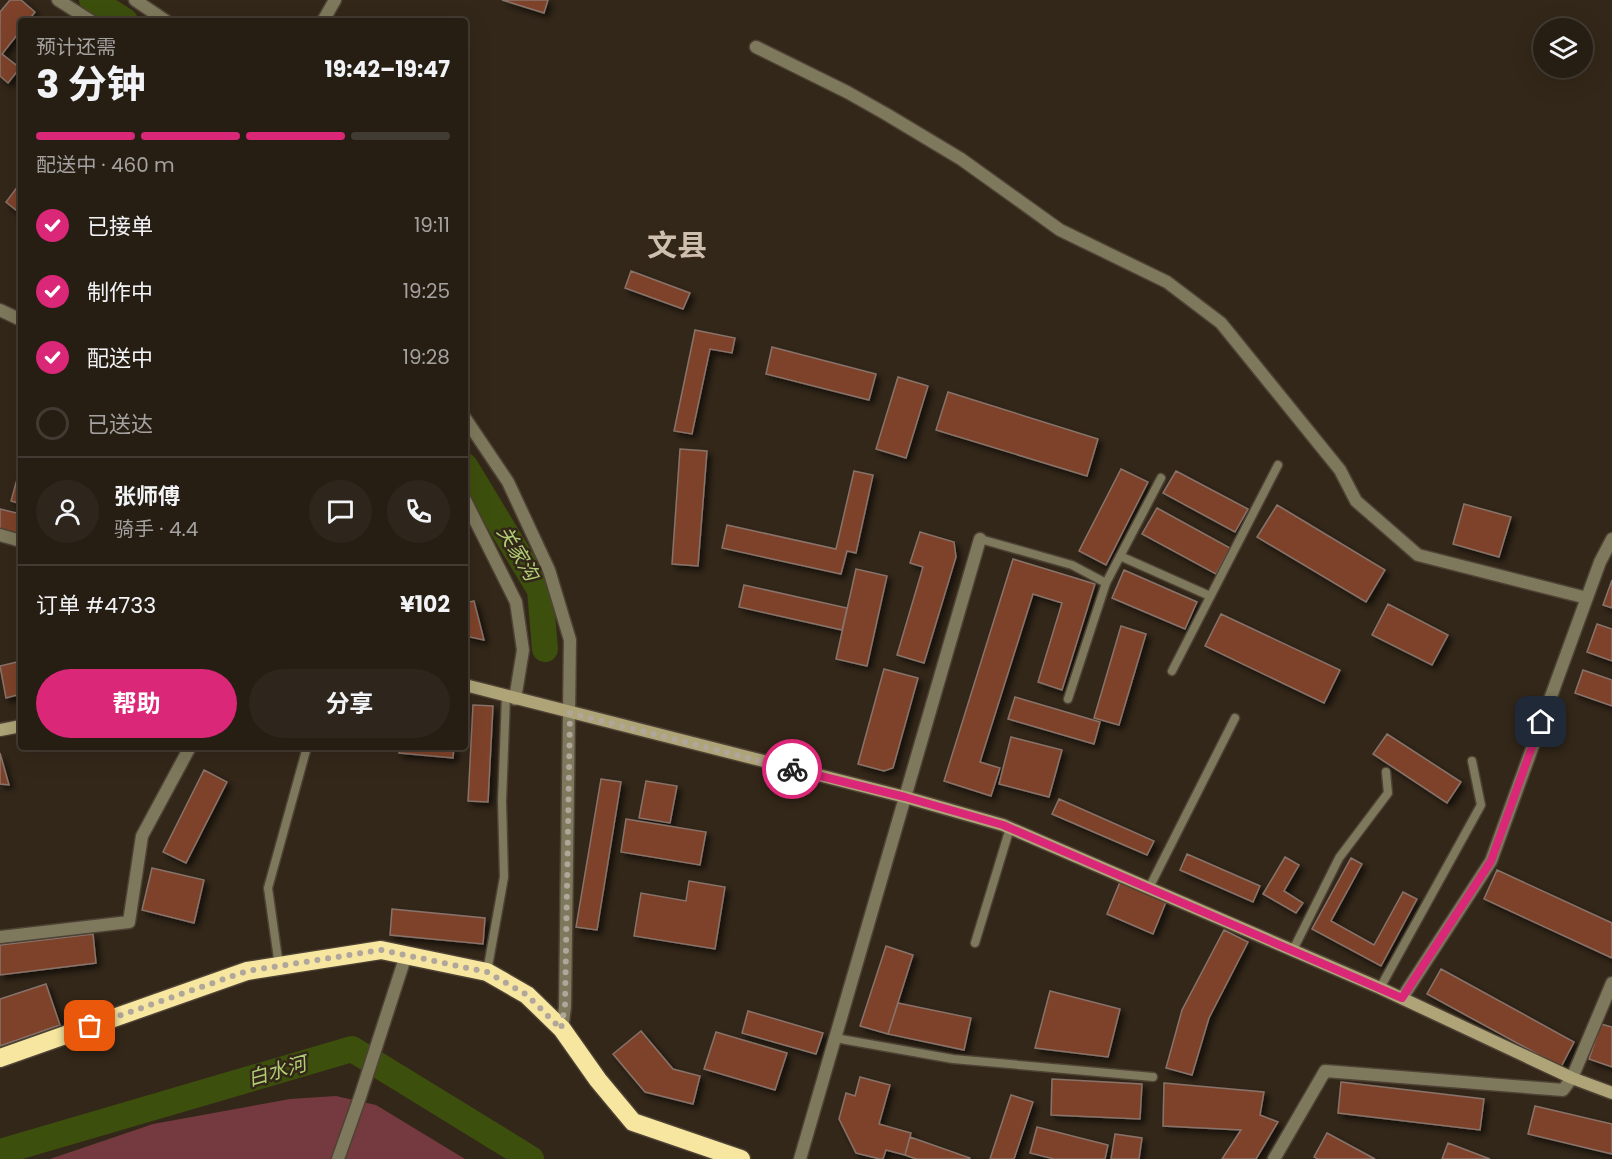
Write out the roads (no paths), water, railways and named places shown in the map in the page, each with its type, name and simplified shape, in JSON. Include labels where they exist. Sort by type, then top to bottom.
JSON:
[{"type":"highway","points":[[0,1058],[247,971],[381,950],[404,963],[487,972],[527,995],[561,1029],[598,1080],[633,1122],[741,1159]]},
{"type":"street","points":[[58,0],[86,18]]},
{"type":"street","points":[[135,0],[162,18]]},
{"type":"street","points":[[325,18],[335,0]]},
{"type":"street","points":[[756,47],[886,114],[961,159],[1060,230],[1167,282],[1221,323],[1340,470],[1356,501],[1418,555],[1587,598]]},
{"type":"street","points":[[0,310],[18,319]]},
{"type":"street","points":[[468,422],[508,482],[549,570],[570,640],[565,1006],[561,1029]]},
{"type":"street","points":[[468,506],[516,602],[523,650],[511,697]]},
{"type":"street","points":[[0,535],[18,540]]},
{"type":"street","points":[[800,1159],[980,539]]},
{"type":"street","points":[[1402,998],[1491,861],[1587,598],[1604,553],[1612,539]]},
{"type":"street","points":[[468,686],[905,797],[1010,828],[1380,988],[1572,1078],[1612,1093]]},
{"type":"street","points":[[0,730],[18,727]]},
{"type":"street","points":[[0,937],[129,921],[142,836],[188,750]]},
{"type":"street","points":[[338,1159],[404,963]]},
{"type":"street","points":[[1274,1159],[1324,1071],[1563,1090],[1572,1078],[1612,984]]},
{"type":"lane","points":[[1172,671],[1278,465]]},
{"type":"lane","points":[[1068,699],[1106,583],[1161,478]]},
{"type":"lane","points":[[980,539],[1072,565],[1106,583]]},
{"type":"lane","points":[[1120,556],[1210,596]]},
{"type":"lane","points":[[487,972],[504,877],[502,801],[511,697]]},
{"type":"lane","points":[[1149,888],[1234,718]]},
{"type":"lane","points":[[279,966],[268,888],[306,750]]},
{"type":"lane","points":[[1380,988],[1481,805],[1472,761]]},
{"type":"lane","points":[[1293,950],[1339,858],[1388,793],[1386,772]]},
{"type":"lane","points":[[975,943],[1010,828]]},
{"type":"lane","points":[[835,1038],[953,1059],[1153,1077]]},
{"type":"waterway","name":"关家沟","points":[[92,0],[120,18]]},
{"type":"waterway","name":"关家沟","points":[[468,471],[540,590],[545,649]]},
{"type":"waterway","name":"白水河","points":[[0,1152],[352,1049],[531,1159]]},
{"type":"district","name":"文县","points":[[677,246]]}]
